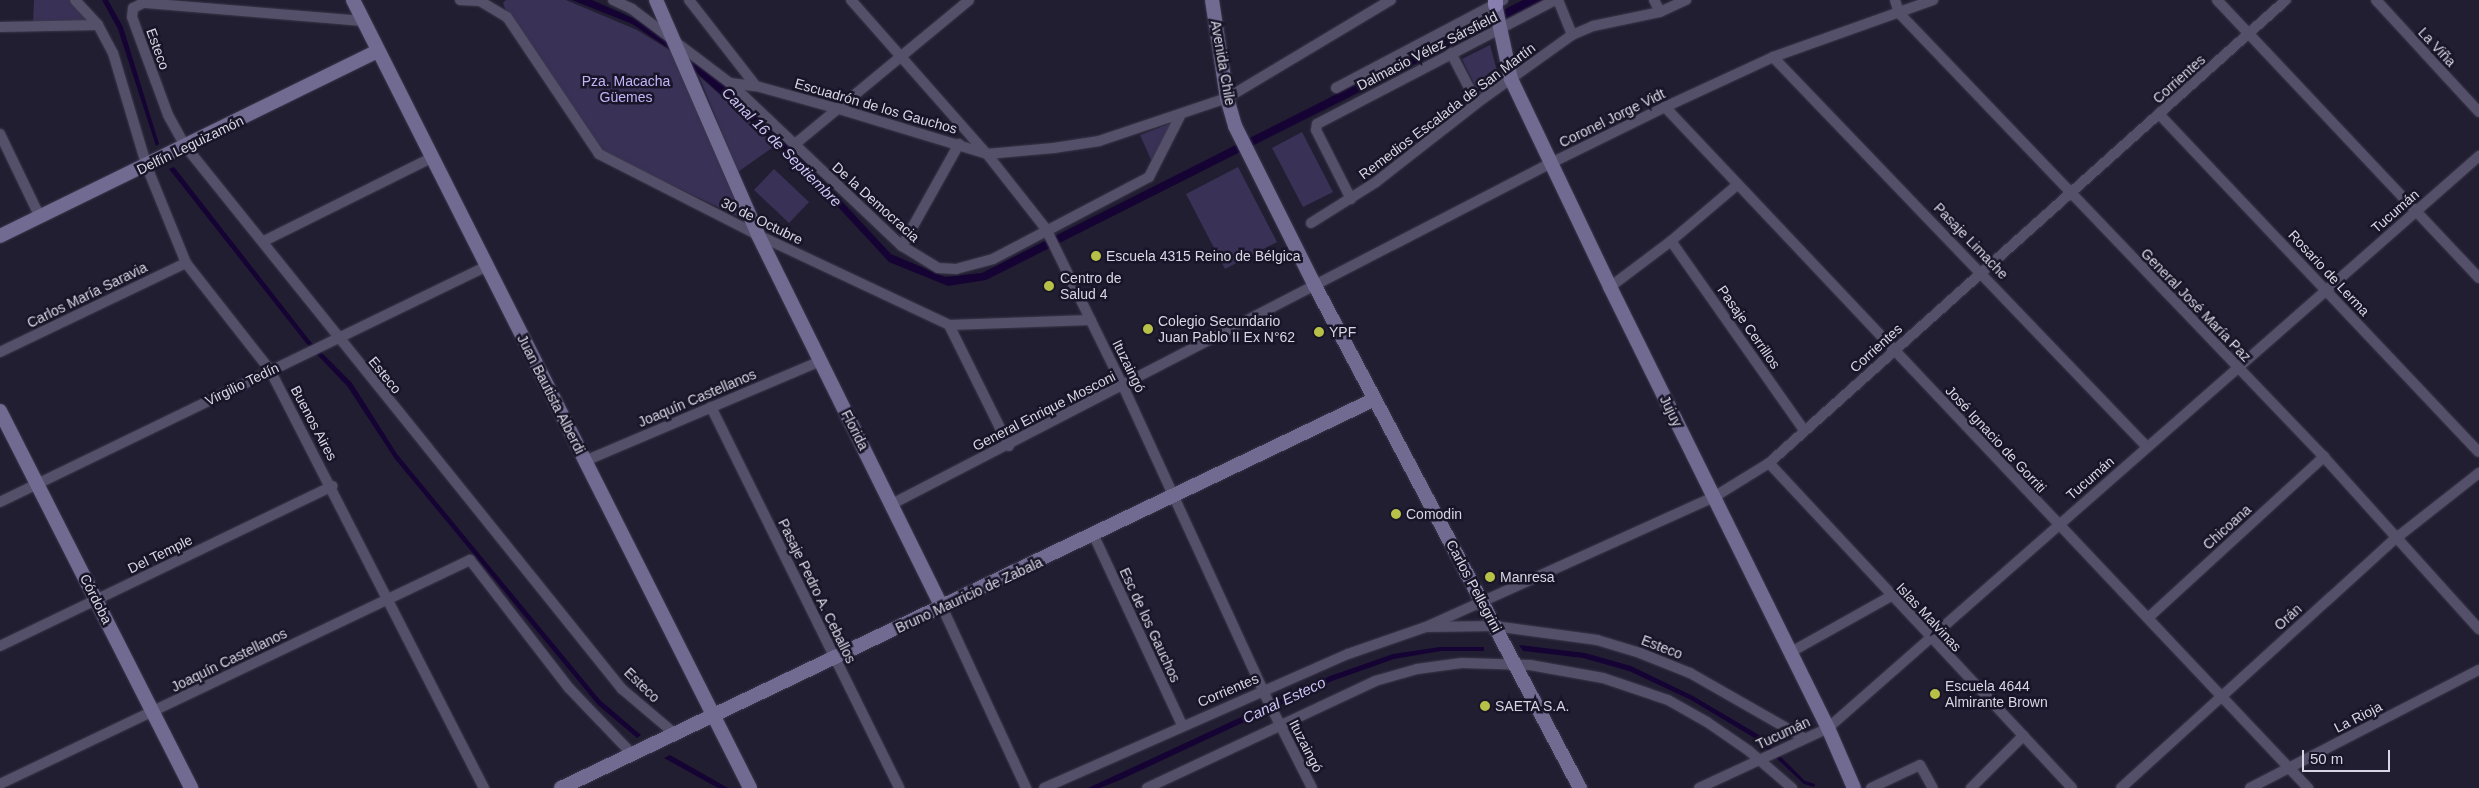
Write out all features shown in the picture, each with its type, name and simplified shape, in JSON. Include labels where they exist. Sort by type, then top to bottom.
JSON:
[{"type":"street","name":"Buenos Aires","points":[[75,0],[98,24],[113,54],[147,167],[186,263],[270,370],[332,486],[484,788]]},
{"type":"street","name":"Juan Bautista Alberdi","points":[[353,0],[485,267],[714,716],[753,787]]},
{"type":"street","name":"30 de Octubre","points":[[460,0],[480,1],[496,7],[507,16],[598,154],[758,235],[949,325],[1091,320]]},
{"type":"street","name":"De la Democracia","points":[[613,0],[632,9],[677,45],[730,83],[902,246],[938,268],[956,269],[993,259],[1046,229],[1149,177],[1180,116]]},
{"type":"street","points":[[656,0],[677,45]]},
{"type":"street","points":[[689,0],[756,86]]},
{"type":"street","name":"Ituzaingó","points":[[851,0],[987,154],[1046,229],[1123,386],[1264,694],[1312,788]]},
{"type":"street","points":[[794,145],[969,0]]},
{"type":"street","name":"Avenida Chile","points":[[1212,0],[1227,98],[1235,126],[1298,251]]},
{"type":"street","points":[[987,154],[1099,141],[1180,116],[1227,98],[1391,0]]},
{"type":"street","points":[[1557,0],[1572,35]]},
{"type":"street","name":"Dalmacio Vélez Sársfield","points":[[1351,199],[1316,130],[1317,124],[1451,53],[1557,0]]},
{"type":"street","points":[[1654,0],[1660,12]]},
{"type":"street","name":"Remedios Escalada de San Martín","points":[[1311,223],[1351,199],[1476,103],[1572,35],[1593,26],[1660,12],[1686,0]]},
{"type":"street","name":"General José María Paz","points":[[1895,0],[1899,13],[2324,457],[2395,539],[2479,629]]},
{"type":"street","name":"Coronel Jorge Vidt","points":[[1314,284],[1551,163],[1773,57],[1933,0]]},
{"type":"street","points":[[2217,0],[2479,278]]},
{"type":"street","name":"Corrientes","points":[[1044,788],[1182,725],[1264,694],[1348,654],[1426,627],[1482,603],[1714,497],[1769,463],[2069,192],[2160,114],[2286,0]]},
{"type":"street","name":"La Viña","points":[[2376,0],[2479,112]]},
{"type":"street","name":"Dalmacio Vélez Sársfield","points":[[1336,88],[1498,1]]},
{"type":"street","name":"Jujuy","points":[[1498,1],[1499,30],[1511,79],[1610,287],[1828,728],[1854,788]]},
{"type":"street","name":"Esteco","points":[[363,21],[143,3],[134,8],[132,17],[168,115],[186,147],[264,241],[338,339],[622,689],[675,734]]},
{"type":"street","points":[[0,28],[98,24]]},
{"type":"street","name":"Florida","points":[[677,45],[758,235],[942,607],[1026,788]]},
{"type":"street","name":"Delfín Leguizamón","points":[[0,236],[147,167],[378,51]]},
{"type":"street","points":[[1451,53],[1476,103]]},
{"type":"street","name":"Pasaje Limache","points":[[1773,57],[1981,271],[2147,447]]},
{"type":"street","name":"Escuadrón de los Gauchos","points":[[730,83],[756,86],[839,108],[987,154]]},
{"type":"street","name":"José Ignacio de Gorriti","points":[[1665,107],[2058,525],[2148,618],[2220,697],[2308,788]]},
{"type":"street","name":"Rosario de Lerma","points":[[2160,114],[2479,452]]},
{"type":"street","points":[[0,134],[40,217]]},
{"type":"street","points":[[902,246],[959,144]]},
{"type":"street","name":"Tucumán","points":[[1699,788],[1828,728],[1929,637],[2479,156]]},
{"type":"street","points":[[264,241],[431,158]]},
{"type":"street","points":[[1610,287],[1672,241],[1737,184]]},
{"type":"street","name":"Pasaje Cerrillos","points":[[1672,241],[1804,430]]},
{"type":"street","name":"Carlos Pellegrini","points":[[1298,251],[1494,626],[1517,664],[1580,788]]},
{"type":"street","name":"Carlos María Saravia","points":[[0,352],[186,263]]},
{"type":"street","name":"Virgilio Tedín","points":[[0,502],[485,267]]},
{"type":"street","name":"General Enrique Mosconi","points":[[892,504],[1009,446],[1314,284]]},
{"type":"street","points":[[949,325],[1009,446]]},
{"type":"street","name":"Joaquín Castellanos","points":[[585,461],[821,361]]},
{"type":"street","name":"Bruno Mauricio de Zabala","points":[[562,788],[1094,536],[1174,495],[1375,399]]},
{"type":"street","name":"Pasaje Pedro A. Ceballos","points":[[710,407],[899,788]]},
{"type":"street","name":"Córdoba","points":[[0,411],[191,788]]},
{"type":"street","name":"Chicoana","points":[[2148,618],[2324,457]]},
{"type":"street","name":"Islas Malvinas","points":[[1769,463],[1929,637],[2072,788]]},
{"type":"street","name":"Orán","points":[[2121,788],[2395,539],[2479,473]]},
{"type":"street","name":"Del Temple","points":[[0,646],[332,486]]},
{"type":"street","name":"Esc de los Gauchos","points":[[1094,536],[1182,725]]},
{"type":"street","name":"Joaquín Castellanos","points":[[0,784],[470,560],[568,688],[632,754]]},
{"type":"street","points":[[1791,652],[1891,596]]},
{"type":"street","name":"Esteco","points":[[1494,626],[1550,631],[1640,653],[1690,673],[1804,738]]},
{"type":"street","name":"Corrientes","points":[[1426,627],[1494,626]]},
{"type":"street","points":[[1147,788],[1277,721],[1354,690],[1417,669],[1462,663],[1517,664],[1603,678],[1668,700],[1708,722],[1762,758],[1792,788]]},
{"type":"street","name":"La Rioja","points":[[2250,788],[2479,670]]},
{"type":"street","points":[[1978,786],[2023,736]]},
{"type":"street","points":[[1871,788],[1920,765],[1933,788]]},
{"type":"green space","points":[[34,0],[71,0],[93,23],[33,24]]},
{"type":"green space","name":"Pza. Macacha Güemes","points":[[506,0],[566,0],[637,30],[671,51],[743,219],[603,152],[507,14],[503,3]]},
{"type":"green space","points":[[1490,45],[1500,82],[1480,96],[1462,59]]},
{"type":"green space","points":[[699,76],[776,145],[738,172]]},
{"type":"green space","points":[[1174,122],[1152,162],[1140,135]]},
{"type":"green space","points":[[1302,132],[1333,192],[1303,207],[1272,148]]},
{"type":"green space","points":[[1238,167],[1277,242],[1225,269],[1186,194]]},
{"type":"green space","points":[[774,169],[809,202],[789,223],[754,190]]},
{"type":"water","points":[[102,0],[108,0],[123,27],[159,144],[156,146],[118,29]]},
{"type":"water","name":"Canal 16 de Septiembre","points":[[572,0],[592,0],[635,19],[675,46],[717,78],[806,163],[891,254],[945,277],[982,273],[1523,0],[1542,0],[986,280],[948,286],[889,262],[802,168],[674,52],[632,24]]},
{"type":"water","points":[[174,167],[310,341],[352,383],[397,454],[600,700],[641,735],[637,738],[598,705],[395,459],[347,386],[306,343],[169,169]]},
{"type":"water","points":[[1519,645],[1585,653],[1631,666],[1693,696],[1759,735],[1805,781],[1815,784],[1814,787],[1804,784],[1756,739],[1691,700],[1629,671],[1583,658],[1523,651]]},
{"type":"water","name":"Canal Esteco","points":[[1440,647],[1484,647],[1484,651],[1441,651],[1394,659],[1332,681],[1120,780],[1100,788],[1088,788],[1330,676],[1393,654]]},
{"type":"water","points":[[670,755],[728,788],[718,788],[664,758]]},
{"type":"place","name":"Escuela 4315 Reino de Bélgica","points":[[1096,256]]},
{"type":"place","name":"Centro de Salud 4","points":[[1049,286]]},
{"type":"place","name":"Colegio Secundario Juan Pablo II Ex N°62","points":[[1148,329]]},
{"type":"place","name":"YPF","points":[[1319,332]]},
{"type":"place","name":"Comodin","points":[[1396,514]]},
{"type":"place","name":"Manresa","points":[[1490,577]]},
{"type":"place","name":"Escuela 4644 Almirante Brown","points":[[1935,694]]},
{"type":"place","name":"SAETA S.A.","points":[[1485,706]]}]
